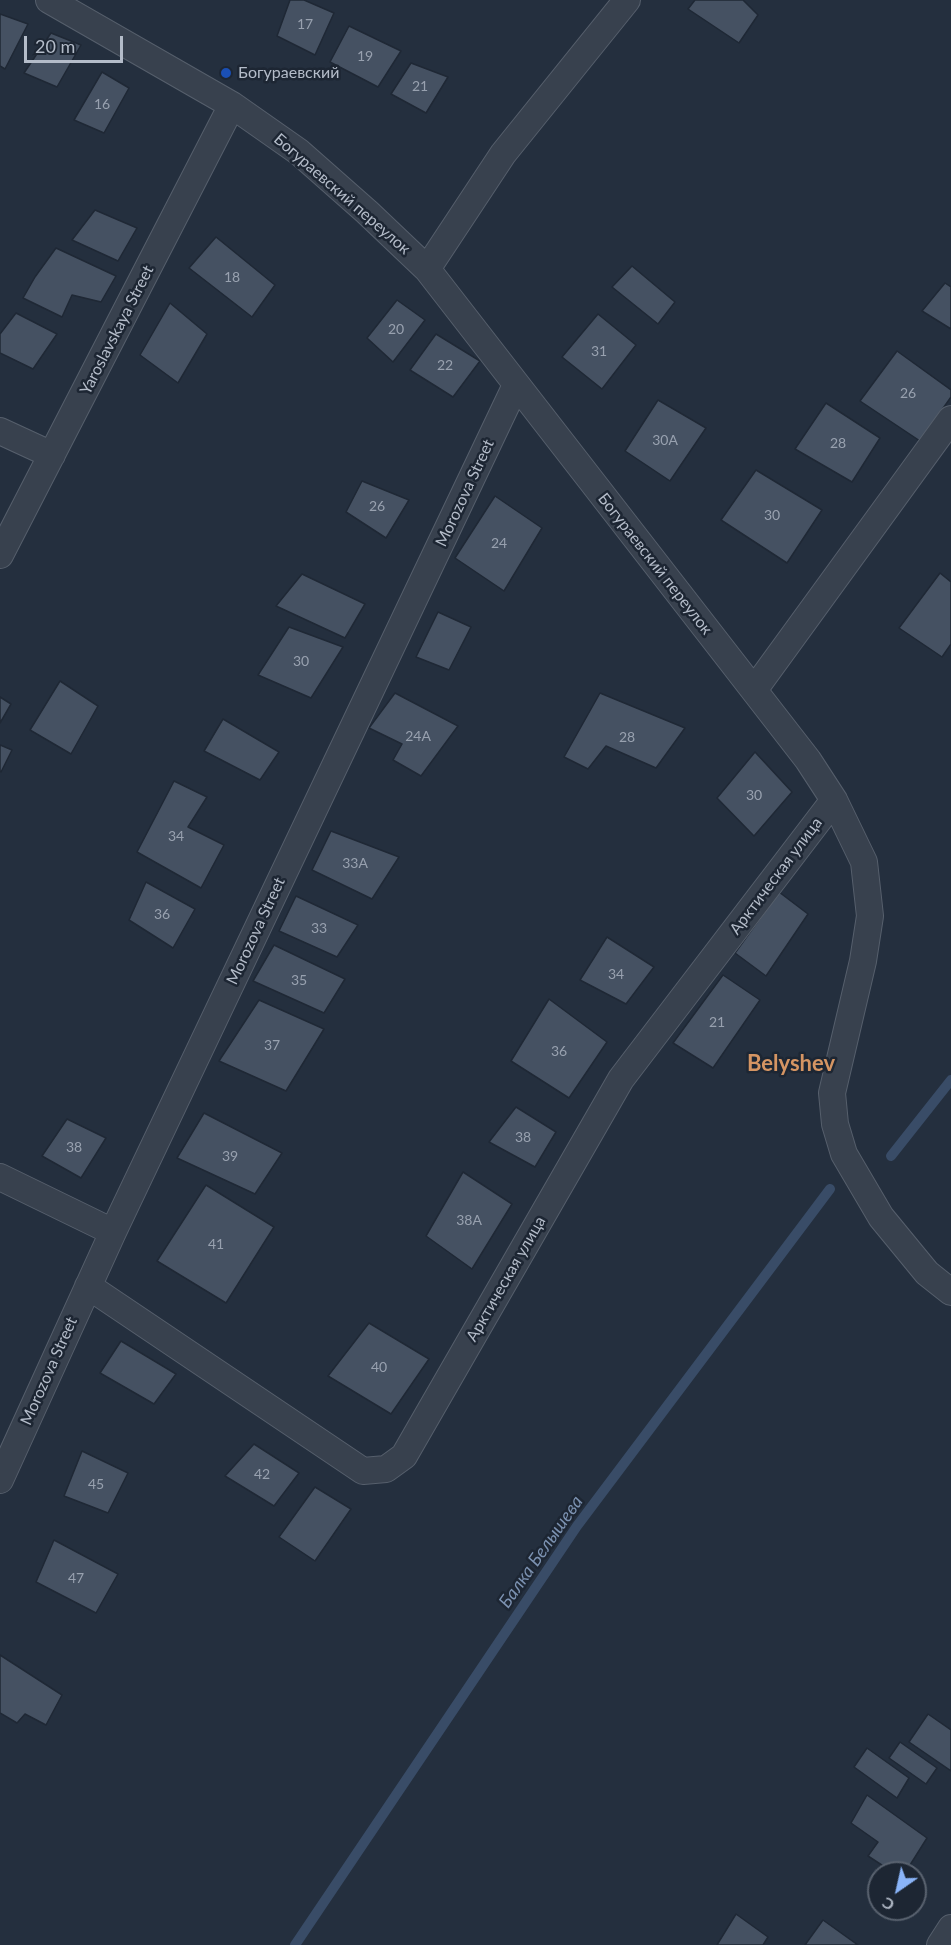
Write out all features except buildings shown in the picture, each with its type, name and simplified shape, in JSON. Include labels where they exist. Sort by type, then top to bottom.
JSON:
[{"type":"street","name":"Богураевский переулок","points":[[49,0],[232,105],[298,152],[367,212],[427,269],[808,760],[834,800],[864,862],[870,916],[863,961],[832,1093],[835,1124],[844,1154],[881,1217],[927,1273],[951,1292]]},
{"type":"street","points":[[427,269],[503,154],[627,0]]},
{"type":"street","name":"Yaroslavskaya Street","points":[[0,555],[232,105]]},
{"type":"street","name":"Morozova Street","points":[[0,1480],[112,1232],[516,385]]},
{"type":"street","points":[[754,690],[951,419]]},
{"type":"street","points":[[0,431],[52,455]]},
{"type":"street","name":"Арктическая улица","points":[[88,1286],[363,1471],[386,1468],[404,1456],[621,1079],[834,800]]},
{"type":"street","points":[[0,1177],[112,1232]]},
{"type":"street","points":[[940,1945],[951,1928]]},
{"type":"waterway","name":"Балка Белышева","points":[[891,1156],[951,1080]]},
{"type":"waterway","name":"Балка Белышева","points":[[295,1945],[577,1526],[830,1189]]},
{"type":"place","name":"Богураевский","points":[[226,73]]},
{"type":"district","name":"Belyshev","points":[[791,1064]]}]
